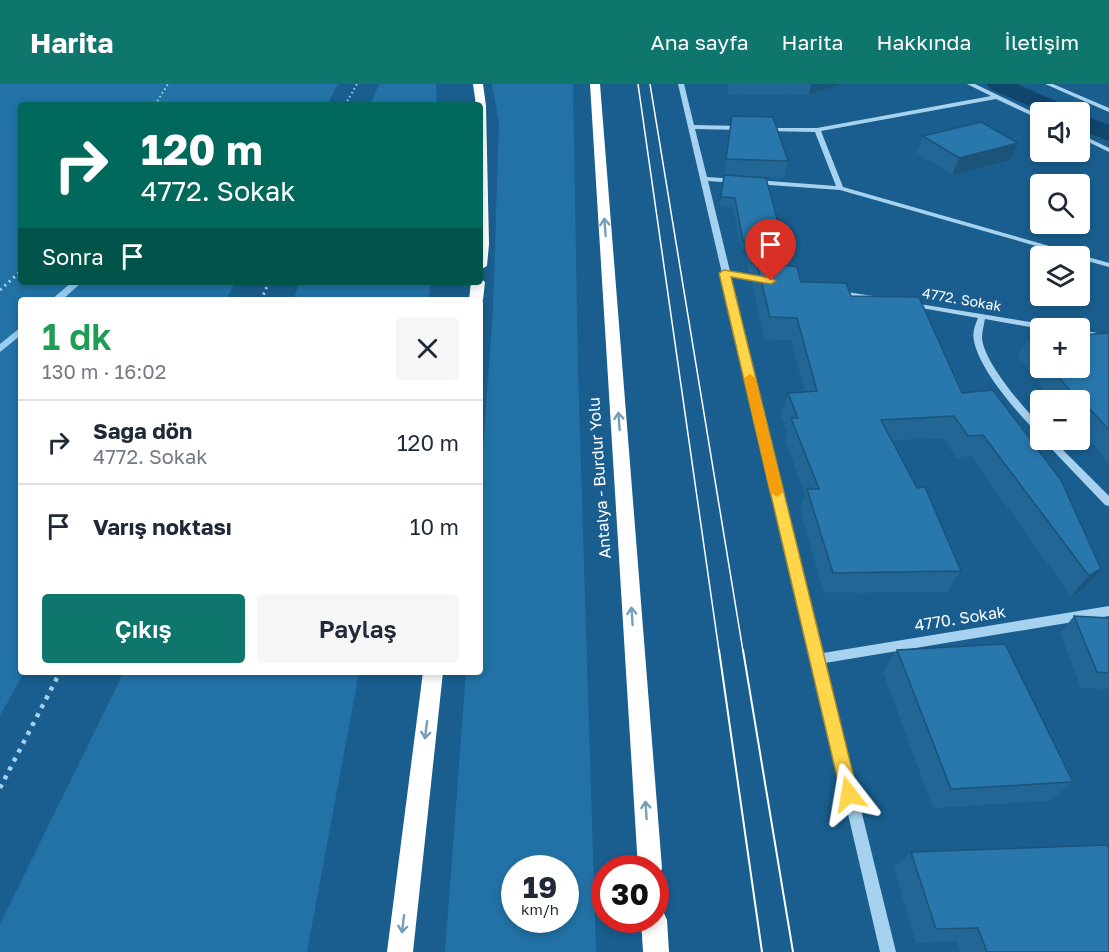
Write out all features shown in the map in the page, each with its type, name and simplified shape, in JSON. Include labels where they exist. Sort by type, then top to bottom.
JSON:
[{"type":"highway","points":[[478,84],[480,102]]},
{"type":"highway","name":"Antalya - Burdur Yolu","points":[[595,84],[649,855]]},
{"type":"highway","points":[[400,952],[433,675]]},
{"type":"highway","points":[[655,933],[656,952]]},
{"type":"street","points":[[681,84],[816,659],[888,952]]},
{"type":"street","points":[[970,84],[1030,113]]},
{"type":"street","points":[[1048,84],[1106,109],[1109,102]]},
{"type":"street","points":[[760,129],[818,130],[997,97]]},
{"type":"street","points":[[691,127],[748,128]]},
{"type":"street","points":[[818,130],[840,188]]},
{"type":"street","points":[[1090,141],[1109,150]]},
{"type":"street","points":[[703,179],[840,188],[1041,246]]},
{"type":"street","points":[[1090,260],[1109,266]]},
{"type":"street","points":[[724,273],[771,281]]},
{"type":"street","points":[[830,291],[888,301]]},
{"type":"street","name":"4772. Sokak","points":[[900,303],[1030,324]]},
{"type":"street","points":[[982,316],[977,337],[984,358],[1030,421]]},
{"type":"street","points":[[1090,335],[1109,338]]},
{"type":"street","points":[[1058,450],[1109,502]]},
{"type":"street","name":"4770. Sokak","points":[[816,659],[1109,611]]},
{"type":"path","points":[[157,102],[168,84]]},
{"type":"path","points":[[347,102],[357,84]]},
{"type":"path","points":[[0,290],[18,274]]},
{"type":"path","points":[[0,788],[58,675]]},
{"type":"shaded area","points":[[0,84],[338,84],[329,102],[18,102],[18,285],[234,285],[228,297],[18,297],[18,675],[22,675],[0,716]]},
{"type":"shaded area","points":[[379,84],[436,84],[437,102],[371,102]]},
{"type":"shaded area","points":[[492,84],[573,84],[578,371],[593,855],[591,855],[591,933],[595,933],[596,952],[445,952],[466,675],[483,675],[483,448],[493,310],[499,123]]},
{"type":"shaded area","points":[[299,285],[430,285],[428,297],[294,297]]},
{"type":"shaded area","points":[[123,675],[358,675],[307,952],[0,952],[0,924]]},
{"type":"building","points":[[732,116],[773,117],[788,161],[726,159]]},
{"type":"building","points":[[981,122],[1018,143],[959,158],[923,136]]},
{"type":"building","points":[[724,175],[766,178],[790,266],[756,260],[756,263],[751,263],[747,241],[743,241],[735,198],[721,197]]},
{"type":"building","points":[[756,260],[797,267],[801,282],[846,283],[851,296],[919,297],[962,393],[993,390],[1030,439],[1030,450],[1038,450],[1061,480],[1101,569],[1089,576],[983,435],[968,436],[954,416],[881,420],[917,488],[925,487],[961,571],[833,573],[807,489],[819,489],[791,418],[798,418],[788,393],[817,391],[797,318],[770,317]]},
{"type":"building","points":[[1109,333],[1109,430],[1090,409],[1090,390],[1069,390],[1059,378],[1090,378],[1090,334]]},
{"type":"building","points":[[1074,616],[1109,618],[1109,673],[1097,672]]},
{"type":"building","points":[[1005,644],[1073,782],[951,789],[897,650]]},
{"type":"building","points":[[1107,845],[1109,848],[1109,952],[987,952],[978,928],[936,929],[911,852]]},
{"type":"waterway","points":[[998,84],[1038,102]]},
{"type":"waterway","points":[[1090,125],[1109,134]]},
{"type":"waterway","points":[[60,297],[74,285]]},
{"type":"waterway","points":[[0,349],[18,333]]},
{"type":"tram line","points":[[638,84],[719,651]]},
{"type":"tram line","points":[[650,84],[743,651]]},
{"type":"tram line","points":[[719,650],[762,952]]},
{"type":"tram line","points":[[743,650],[793,952]]},
{"type":"slow traffic","points":[[750,378],[777,492]]},
{"type":"route","points":[[771,281],[724,273],[849,794]]}]
